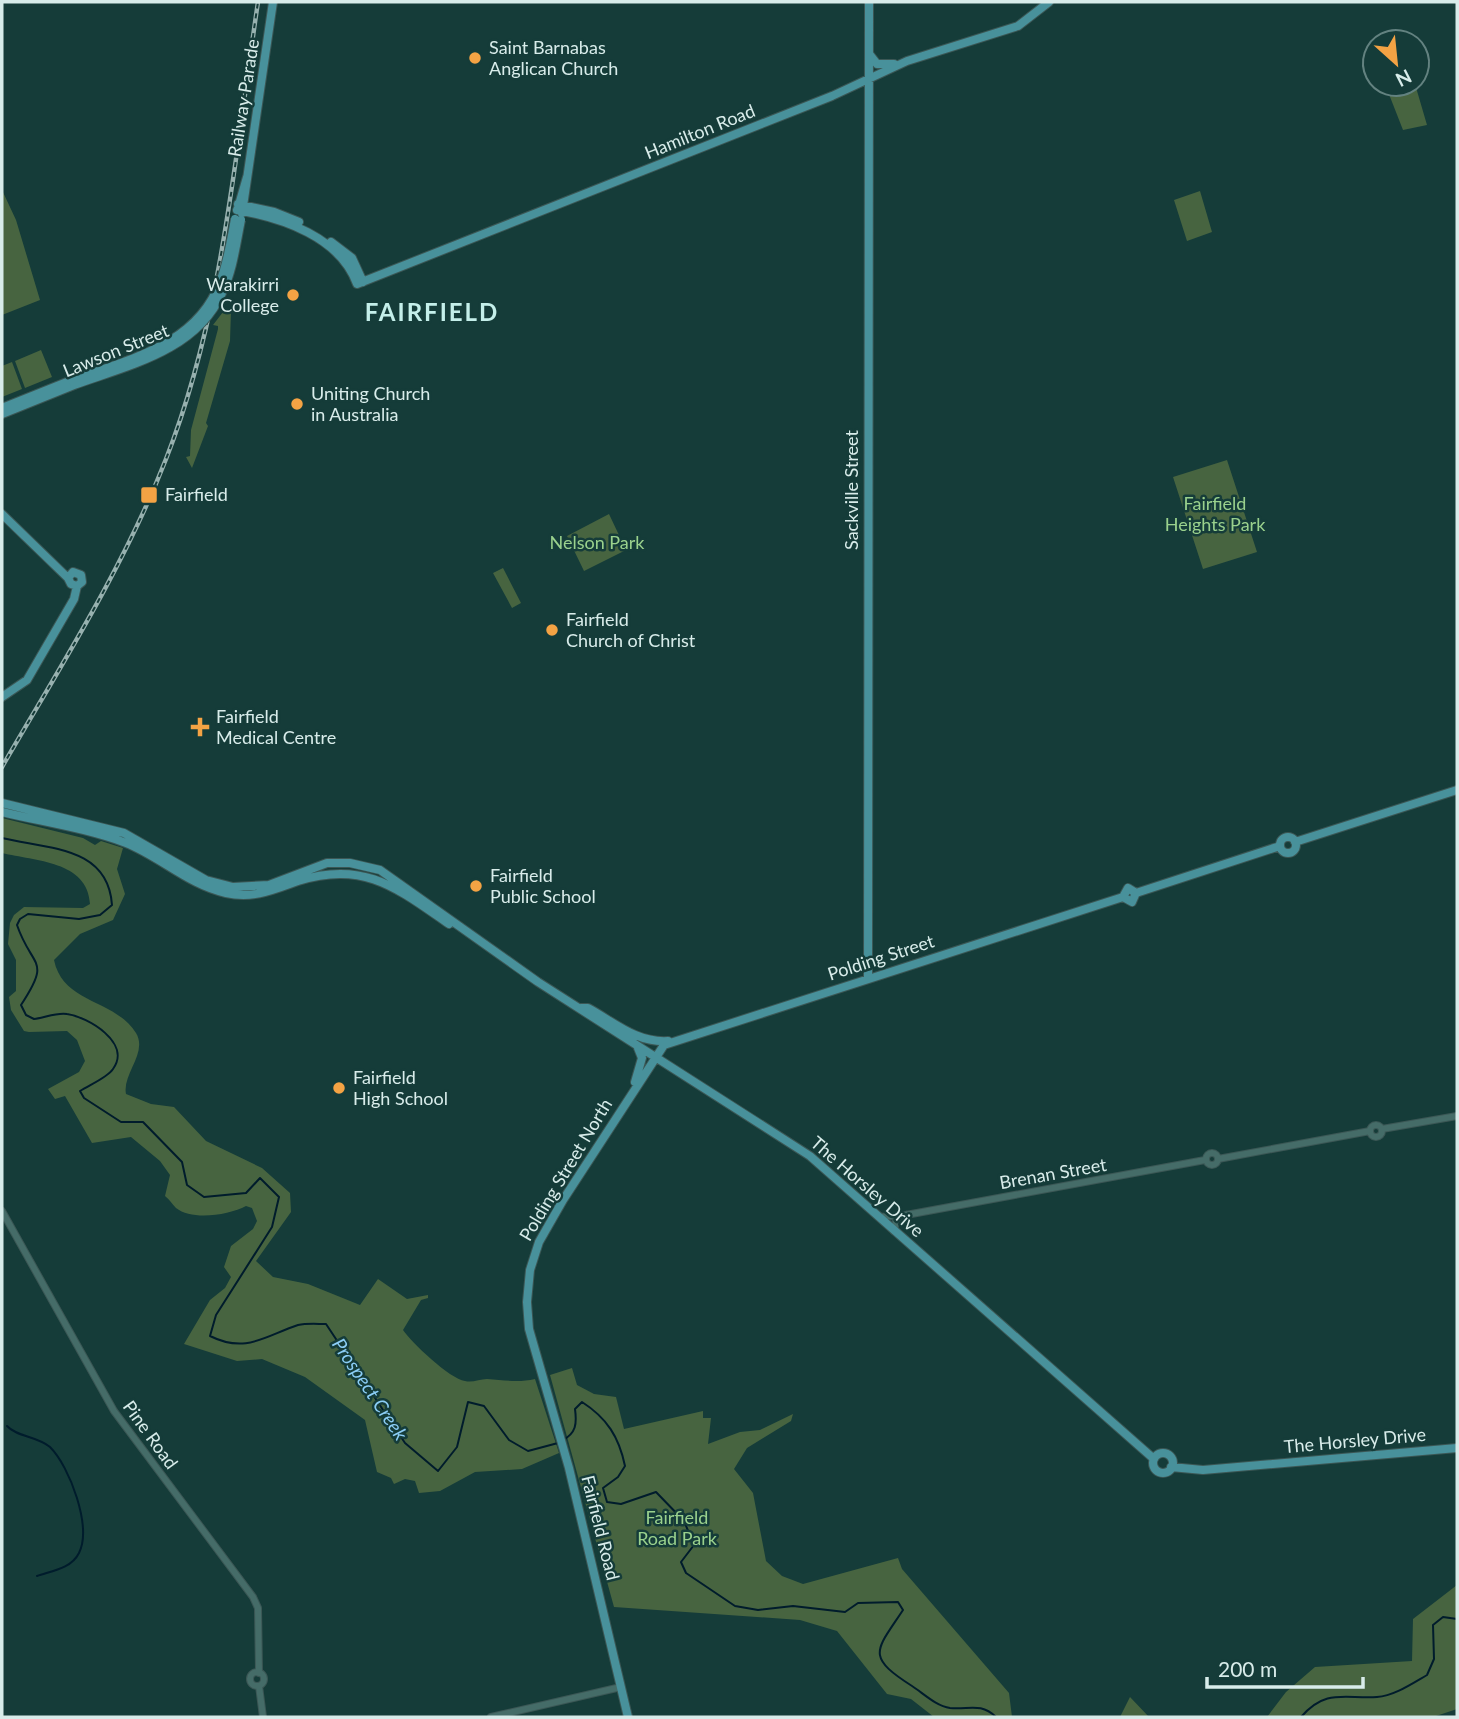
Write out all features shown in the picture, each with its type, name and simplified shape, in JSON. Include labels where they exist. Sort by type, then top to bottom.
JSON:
[{"type":"main road","name":"Railway Parade","points":[[240,212],[275,2]]},
{"type":"main road","name":"Sackville Street","points":[[868,979],[869,2]]},
{"type":"main road","name":"Hamilton Road","points":[[240,212],[281,220],[335,251],[348,263],[360,283],[907,61],[1017,26],[1049,2]]},
{"type":"main road","points":[[869,52],[873,61],[880,64],[907,61]]},
{"type":"main road","name":"Lawson Street","points":[[2,408],[158,348],[195,322],[214,296],[221,280],[240,212]]},
{"type":"main road","name":"Lawson Street","points":[[2,414],[73,382]]},
{"type":"main road","points":[[2,514],[68,578],[73,572],[80,573],[83,579],[29,677],[2,697]]},
{"type":"main road","name":"Polding Street","points":[[654,1057],[664,1045],[673,1041],[1123,897],[1132,902],[1136,893],[1280,846],[1284,852],[1290,852],[1295,848],[1295,842],[1457,790]]},
{"type":"main road","name":"The Horsley Drive","points":[[2,803],[124,833],[219,885],[259,887],[327,863],[350,863],[380,870],[578,1008],[805,1153],[1154,1459]]},
{"type":"main road","name":"The Horsley Drive","points":[[2,812],[127,844],[201,884],[236,895],[261,894],[329,874],[369,876],[400,891],[486,949],[496,952]]},
{"type":"main road","points":[[578,1008],[588,1008],[648,1041],[673,1041]]},
{"type":"main road","points":[[634,1088],[642,1058],[635,1045]]},
{"type":"main road","name":"Polding Street North","points":[[534,1348],[527,1302],[535,1252],[563,1200],[654,1057]]},
{"type":"main road","name":"Fairfield Road","points":[[534,1348],[564,1450],[628,1717]]},
{"type":"main road","name":"The Horsley Drive","points":[[1171,1467],[1203,1470],[1457,1448]]},
{"type":"main road","points":[[1160,1454],[1168,1454],[1172,1461],[1171,1467],[1160,1472],[1154,1465],[1154,1459],[1160,1454]]},
{"type":"street","name":"Brenan Street","points":[[879,1217],[906,1215],[1205,1160],[1213,1165],[1218,1159],[1370,1131],[1378,1137],[1382,1129],[1457,1116]]},
{"type":"street","name":"Pine Road","points":[[2,1211],[105,1396],[253,1597],[258,1608],[259,1673]]},
{"type":"street","points":[[894,1231],[895,1221],[906,1215]]},
{"type":"street","points":[[259,1686],[253,1685],[250,1680],[253,1674],[259,1673],[264,1679],[259,1686],[263,1717]]},
{"type":"street","points":[[491,1717],[621,1687]]},
{"type":"green space","points":[[1390,98],[1419,98],[1427,125],[1403,130]]},
{"type":"green space","points":[[2,190],[16,220],[40,300],[2,315]]},
{"type":"green space","points":[[1200,191],[1212,232],[1187,241],[1174,200]]},
{"type":"green space","points":[[231,310],[230,341],[206,423],[208,426],[192,468],[186,457],[190,456],[191,430],[218,329],[218,326],[213,325],[223,312]]},
{"type":"green space","points":[[41,350],[52,377],[25,388],[15,361]]},
{"type":"green space","points":[[12,362],[22,389],[2,397],[2,366]]},
{"type":"green space","name":"Fairfield Heights Park","points":[[1227,460],[1257,552],[1203,569],[1173,477]]},
{"type":"green space","name":"Nelson Park","points":[[609,514],[626,550],[584,571],[567,536]]},
{"type":"green space","points":[[503,568],[521,603],[512,608],[493,573]]},
{"type":"green space","points":[[2,818],[83,838],[95,845],[101,841],[123,848],[117,869],[125,894],[113,920],[80,934],[54,960],[59,974],[68,985],[116,1013],[136,1033],[139,1048],[126,1086],[126,1094],[151,1104],[174,1107],[206,1141],[262,1168],[290,1193],[291,1212],[256,1261],[273,1277],[308,1284],[360,1305],[378,1279],[407,1299],[428,1295],[428,1298],[421,1300],[403,1330],[407,1336],[458,1379],[470,1382],[487,1379],[535,1379],[559,1453],[522,1469],[475,1472],[440,1491],[419,1493],[415,1481],[405,1479],[394,1484],[391,1478],[377,1472],[365,1420],[305,1377],[262,1359],[237,1361],[184,1344],[210,1300],[225,1288],[231,1277],[224,1267],[231,1246],[253,1229],[257,1221],[252,1208],[246,1206],[211,1215],[191,1214],[176,1208],[165,1196],[170,1175],[160,1161],[131,1137],[92,1143],[65,1096],[55,1099],[48,1089],[79,1072],[85,1061],[77,1040],[67,1031],[24,1031],[11,1010],[9,997],[16,991],[16,960],[8,944],[10,923],[14,915],[24,907],[83,908],[90,904],[87,890],[80,879],[70,871],[44,861],[2,853]]},
{"type":"green space","name":"Fairfield Road Park","points":[[572,1368],[577,1385],[594,1394],[616,1397],[624,1429],[703,1411],[703,1418],[711,1418],[708,1444],[740,1432],[760,1430],[793,1414],[791,1421],[747,1448],[734,1469],[753,1493],[766,1561],[782,1576],[803,1584],[898,1558],[902,1569],[1009,1693],[1012,1717],[934,1717],[911,1699],[887,1694],[837,1631],[800,1620],[614,1607],[550,1375]]},
{"type":"green space","points":[[1457,1585],[1457,1709],[1433,1717],[1267,1717],[1286,1692],[1315,1667],[1412,1661],[1413,1619]]},
{"type":"green space","points":[[1130,1697],[1149,1717],[1120,1717]]},
{"type":"waterway","name":"Prospect Creek","points":[[2,838],[73,853],[100,871],[108,886],[112,905],[100,915],[79,919],[28,914],[20,919],[17,925],[37,971],[36,979],[21,1005],[26,1015],[34,1019],[59,1014],[76,1016],[105,1033],[117,1050],[113,1069],[80,1091],[84,1098],[121,1122],[143,1122],[182,1162],[187,1185],[204,1197],[246,1193],[260,1178],[279,1197],[272,1227],[216,1315],[210,1336],[223,1341],[245,1343],[298,1325],[326,1324],[405,1443],[438,1471],[457,1447],[468,1402],[484,1406],[509,1440],[528,1451],[558,1443]]},
{"type":"waterway","name":"Prospect Creek","points":[[563,1440],[573,1431],[576,1424],[575,1409],[582,1402],[611,1429],[625,1466],[618,1477],[603,1488],[607,1502],[621,1504],[656,1492],[684,1521],[694,1545],[681,1562],[686,1573],[735,1606],[758,1610],[793,1606],[845,1612],[858,1603],[898,1602],[903,1610],[882,1644],[881,1660],[897,1676],[940,1705],[950,1708],[979,1708],[996,1717]]},
{"type":"waterway","points":[[7,1426],[50,1447],[58,1456],[71,1482],[81,1513],[83,1528],[79,1553],[71,1563],[37,1576]]},
{"type":"waterway","name":"Prospect Creek","points":[[1301,1717],[1310,1708],[1328,1698],[1383,1696],[1403,1689],[1427,1675],[1434,1659],[1433,1625],[1443,1617],[1457,1619]]},
{"type":"railway","points":[[2,767],[90,616],[131,539],[166,459],[185,404],[201,348],[225,233],[258,2]]},
{"type":"place","name":"Saint Barnabas Anglican Church","points":[[475,58]]},
{"type":"place","name":"Warakirri College","points":[[293,295]]},
{"type":"place","name":"Uniting Church in Australia","points":[[297,404]]},
{"type":"place","name":"Fairfield","points":[[149,495]]},
{"type":"place","name":"Fairfield Church of Christ","points":[[552,630]]},
{"type":"place","name":"Fairfield Medical Centre","points":[[200,727]]},
{"type":"place","name":"Fairfield Public School","points":[[476,886]]},
{"type":"place","name":"Fairfield High School","points":[[339,1088]]},
{"type":"district","name":"FAIRFIELD","points":[[432,313]]}]
